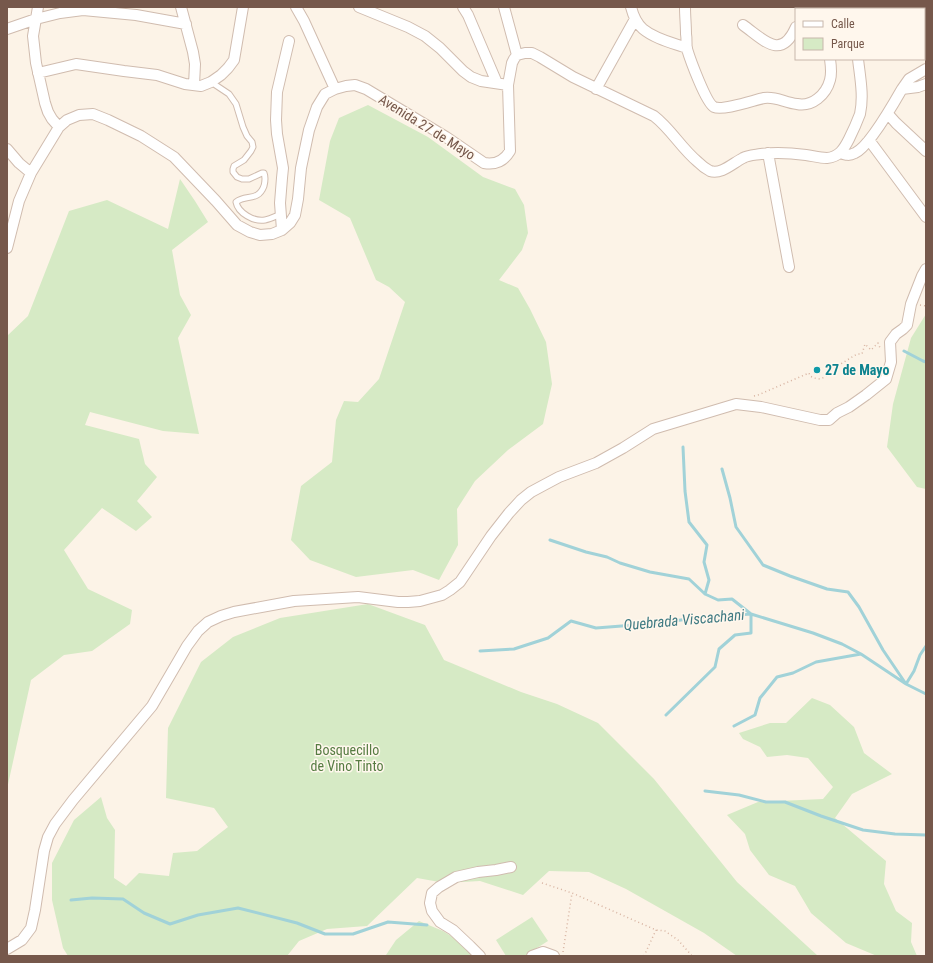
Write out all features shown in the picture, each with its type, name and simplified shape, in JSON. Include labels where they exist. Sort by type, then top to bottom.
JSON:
[{"type":"street","points":[[38,7],[33,36],[35,57],[48,112],[52,119],[60,127]]},
{"type":"street","points":[[181,7],[195,64],[194,85]]},
{"type":"street","points":[[38,73],[76,64],[157,75],[201,86],[221,76],[234,60],[243,7]]},
{"type":"street","points":[[7,248],[19,201],[31,173],[60,127],[67,120],[79,115],[93,114],[141,136],[174,157],[237,225],[250,232],[260,235],[272,234],[282,230],[290,223],[295,215],[301,168],[309,130],[316,107],[325,94],[334,89],[304,21],[296,7]]},
{"type":"street","points":[[359,7],[408,27],[425,36],[471,77],[481,81],[508,85]]},
{"type":"street","points":[[463,7],[468,15],[497,83]]},
{"type":"street","points":[[504,7],[517,55],[532,53],[596,89],[654,116],[662,122],[689,155],[709,171],[716,172],[723,170],[744,157],[768,153],[805,155],[824,158],[836,156],[846,144],[859,114],[861,87],[858,60]]},
{"type":"street","points":[[631,7],[635,19],[642,29],[655,36],[687,48]]},
{"type":"street","points":[[685,7],[687,48],[709,102],[714,107],[720,108],[735,106],[766,97],[803,105],[814,102],[823,95],[830,80],[830,60]]},
{"type":"street","points":[[7,29],[36,19],[60,13],[82,10],[136,15],[186,24]]},
{"type":"street","points":[[596,89],[635,19]]},
{"type":"street","points":[[743,25],[772,45],[777,46],[786,42],[795,29]]},
{"type":"street","points":[[282,230],[280,203],[283,168],[277,134],[277,92],[289,41]]},
{"type":"street","name":"Avenida 27 de Mayo","points":[[334,89],[355,85],[366,89],[446,137],[484,163],[490,164],[502,160],[510,151],[508,85],[512,63],[517,55]]},
{"type":"street","points":[[840,153],[847,156],[859,151],[888,114],[909,79],[926,69]]},
{"type":"street","points":[[902,89],[918,87],[926,84]]},
{"type":"street","points":[[888,114],[926,151]]},
{"type":"street","points":[[869,140],[926,217]]},
{"type":"street","points":[[7,149],[19,163],[31,173]]},
{"type":"street","points":[[768,153],[789,267]]},
{"type":"street","points":[[7,949],[22,940],[31,928],[44,850],[48,837],[55,824],[72,800],[152,706],[187,646],[198,631],[208,622],[220,616],[234,612],[294,601],[358,597],[408,602],[420,601],[442,595],[460,582],[491,536],[509,513],[531,492],[559,477],[596,463],[653,429],[736,404],[761,407],[825,421],[829,420],[837,413],[849,407],[866,395],[886,379],[891,362],[890,342],[896,334],[907,325],[911,304],[926,269]]},
{"type":"street","points":[[480,956],[453,930],[440,922],[432,911],[430,902],[432,893],[456,877],[511,867]]},
{"type":"street","points":[[532,956],[543,952],[550,956]]},
{"type":"lane","points":[[211,82],[229,94],[236,104],[247,136],[252,142],[253,147],[251,151],[244,160],[234,166],[233,172],[237,177],[242,179],[249,179],[262,173],[266,176],[262,192],[252,197],[240,199],[236,202],[237,205],[241,211],[257,220],[263,221],[280,214]]},
{"type":"path","points":[[752,396],[758,395],[809,373],[810,376],[814,378],[820,379],[825,377],[831,370],[856,354],[862,354],[865,344],[871,350],[878,343],[882,352]]},
{"type":"path","points":[[542,883],[572,893],[656,930],[665,931],[678,940],[692,956]]},
{"type":"path","points":[[562,956],[572,893]]},
{"type":"path","points":[[644,956],[656,930]]},
{"type":"green space","points":[[368,105],[428,137],[483,177],[515,189],[524,205],[528,233],[522,250],[499,280],[518,288],[546,342],[552,384],[543,424],[508,450],[475,481],[457,509],[458,545],[439,580],[413,570],[356,577],[310,560],[291,540],[301,486],[332,462],[336,420],[344,401],[358,402],[379,379],[405,302],[389,287],[376,280],[350,218],[319,200],[330,141],[339,118]]},
{"type":"green space","points":[[180,179],[208,222],[172,250],[180,295],[191,315],[178,338],[199,434],[163,431],[90,412],[85,425],[139,439],[145,464],[157,477],[137,501],[152,517],[136,531],[102,508],[64,550],[88,589],[132,610],[130,624],[92,651],[64,655],[31,680],[7,789],[7,336],[28,316],[69,211],[107,200],[168,229]]},
{"type":"green space","points":[[926,314],[926,489],[917,487],[887,447],[893,404],[911,338]]},
{"type":"green space","name":"Bosquecillo de Vino Tinto","points":[[368,604],[425,625],[444,660],[521,692],[557,704],[598,723],[654,779],[737,882],[818,956],[737,956],[704,933],[626,889],[589,872],[549,871],[523,895],[480,881],[445,883],[417,878],[367,926],[327,929],[299,941],[287,956],[68,956],[63,948],[52,900],[52,863],[74,820],[101,797],[107,818],[115,830],[114,878],[126,886],[139,873],[169,876],[173,853],[197,851],[228,827],[214,808],[166,798],[168,728],[201,662],[233,637],[280,618]]},
{"type":"green space","points":[[812,698],[830,705],[854,727],[864,753],[892,774],[852,794],[835,818],[886,861],[884,884],[896,911],[912,923],[911,942],[917,956],[877,956],[846,943],[811,913],[795,886],[769,875],[750,850],[745,834],[727,815],[758,802],[823,799],[833,787],[808,758],[787,755],[767,757],[760,747],[743,739],[739,733],[770,723],[786,723]]},
{"type":"green space","points":[[532,917],[548,941],[524,956],[506,956],[496,940]]},
{"type":"green space","points":[[419,921],[443,931],[483,956],[379,956],[386,955],[396,940]]},
{"type":"waterway","points":[[904,351],[926,362]]},
{"type":"waterway","points":[[683,447],[685,491],[689,522],[707,545],[704,562],[709,580],[705,594]]},
{"type":"waterway","points":[[722,469],[736,527],[763,565],[827,589],[848,592],[859,607],[883,650],[906,684],[926,646]]},
{"type":"waterway","points":[[550,540],[650,572],[689,579],[705,594],[718,600],[732,599],[751,614],[751,633],[735,635],[719,649],[715,667],[666,715]]},
{"type":"waterway","name":"Quebrada Viscachani","points":[[480,651],[514,649],[548,638],[571,621],[596,628],[751,614],[813,633],[842,644],[861,654],[906,684],[926,694]]},
{"type":"waterway","points":[[734,726],[755,715],[760,698],[777,677],[793,673],[816,662],[861,654]]},
{"type":"waterway","points":[[705,791],[739,795],[766,802],[785,802],[863,830],[895,834],[926,835]]},
{"type":"waterway","points":[[71,900],[92,898],[123,899],[144,913],[170,924],[198,915],[238,908],[297,923],[325,934],[353,934],[388,922],[427,925]]},
{"type":"place","name":"27 de Mayo","points":[[817,370]]}]
